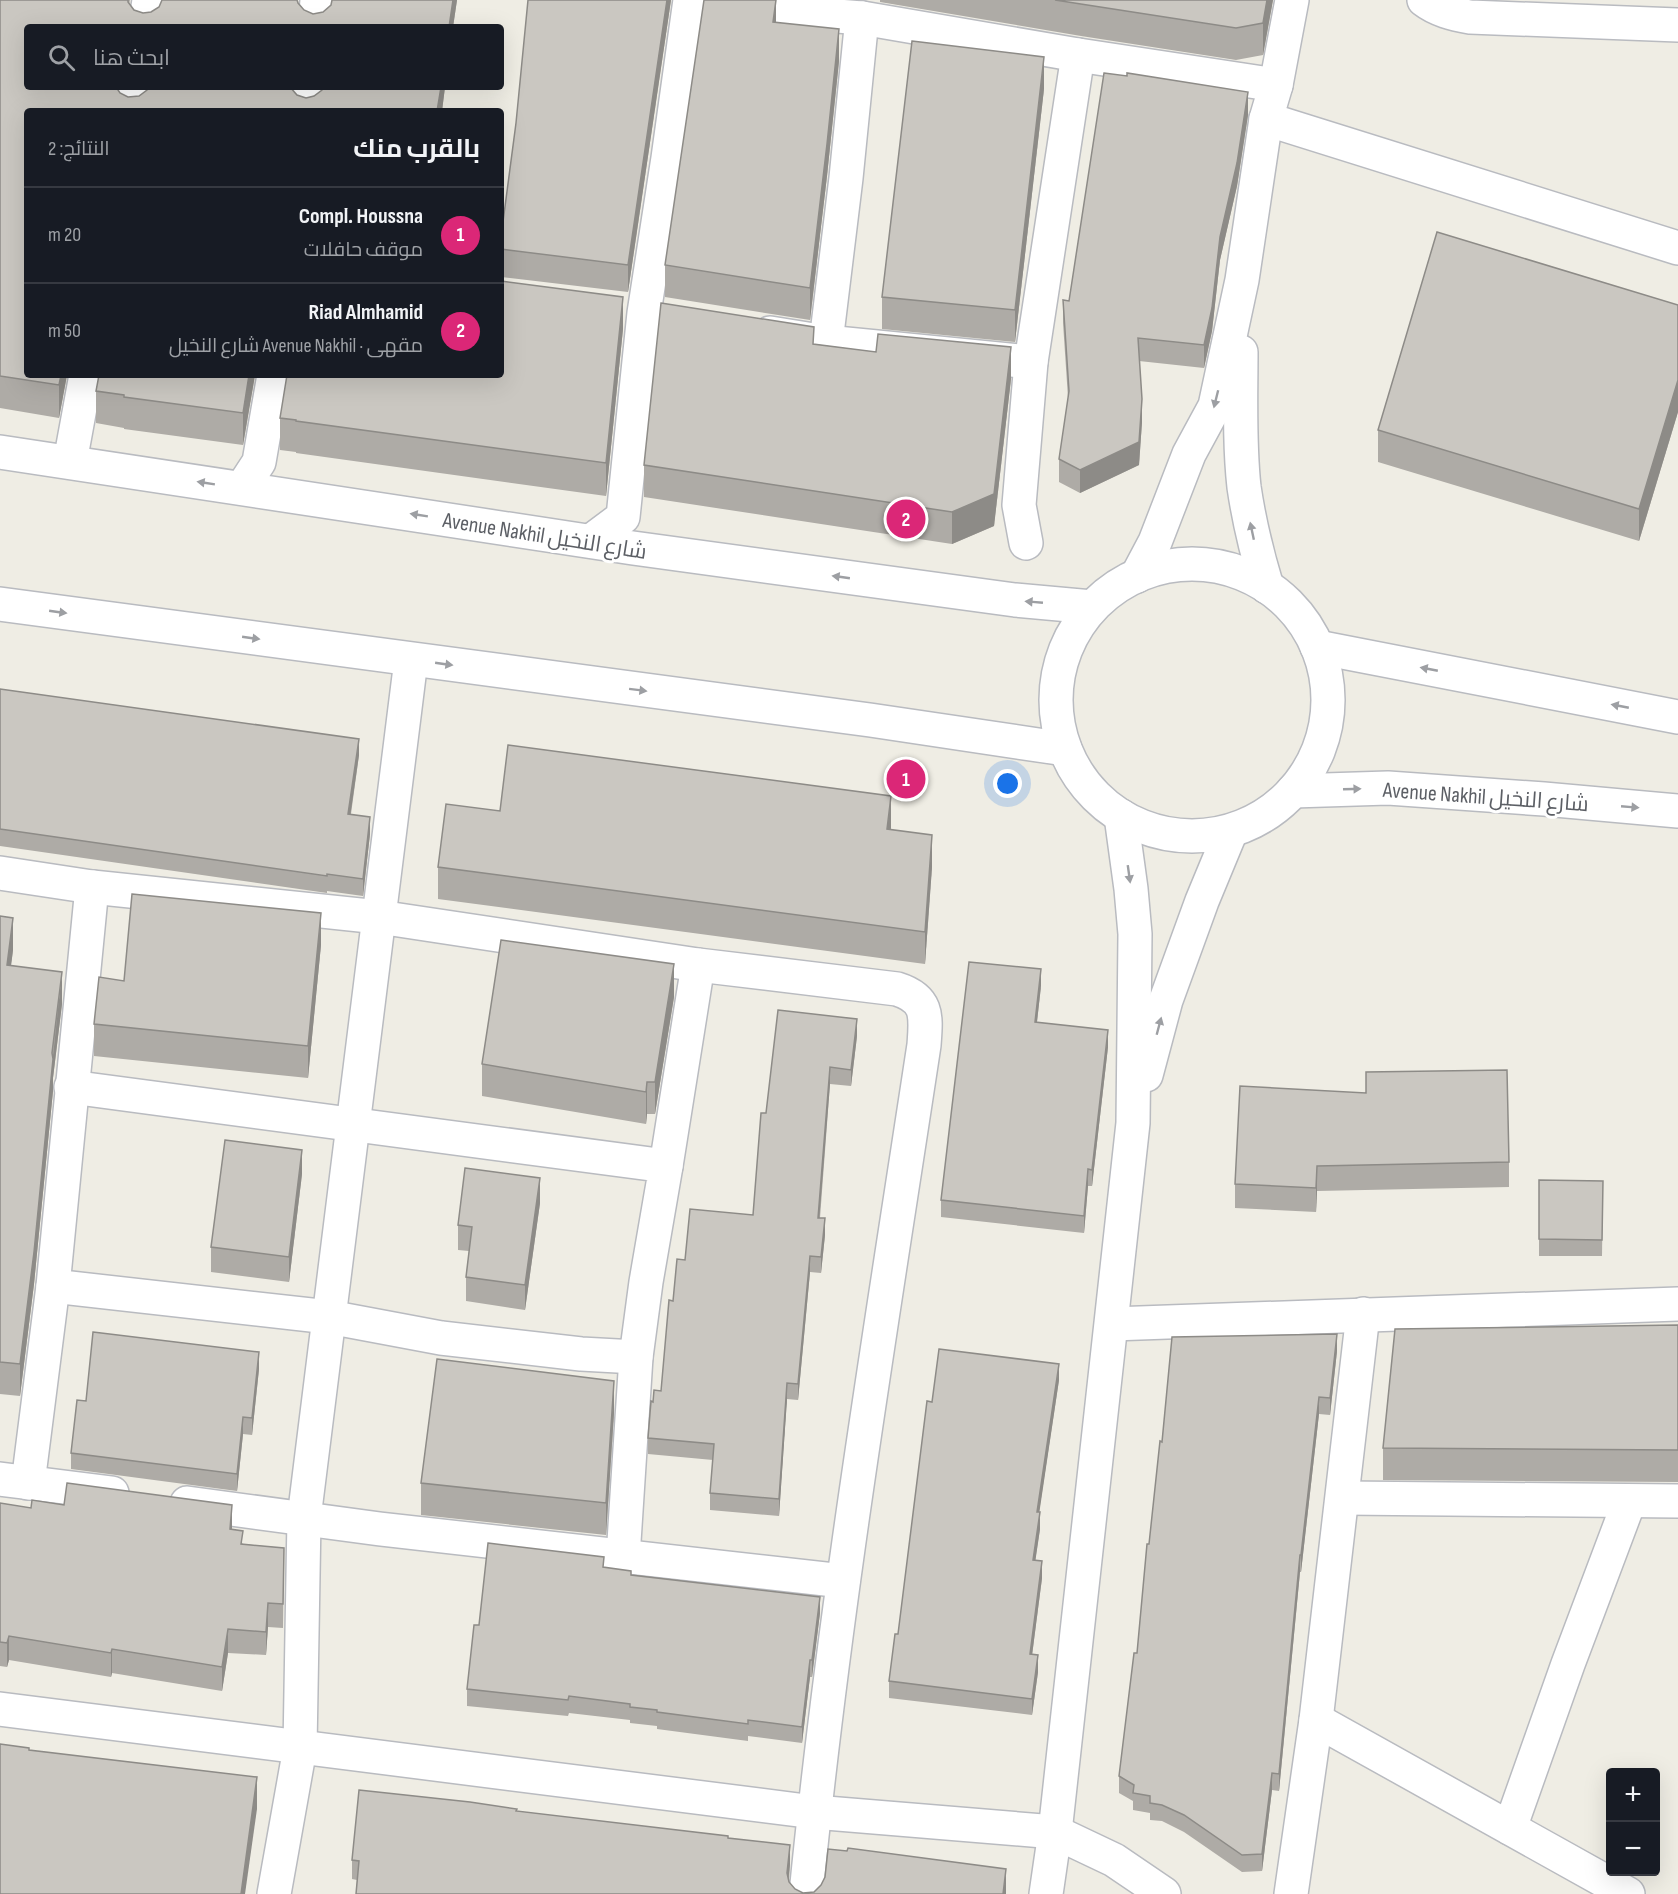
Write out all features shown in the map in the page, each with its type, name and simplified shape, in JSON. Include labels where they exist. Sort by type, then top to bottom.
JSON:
[{"type":"street","points":[[145,24],[149,0]]},
{"type":"street","points":[[315,24],[317,0]]},
{"type":"street","points":[[591,541],[623,517],[630,436],[632,312],[668,158],[690,0]]},
{"type":"street","points":[[699,0],[813,7],[862,18],[1078,55],[1276,86]]},
{"type":"street","points":[[1137,576],[1155,542],[1189,454],[1215,406],[1242,280],[1266,119],[1276,86],[1292,0]]},
{"type":"street","points":[[1424,0],[1431,6],[1470,17],[1678,25]]},
{"type":"street","points":[[826,342],[862,18]]},
{"type":"street","points":[[1026,543],[1019,505],[1031,362],[1078,55]]},
{"type":"street","points":[[132,108],[136,90]]},
{"type":"street","points":[[307,108],[309,90]]},
{"type":"street","points":[[1266,119],[1678,248]]},
{"type":"street","points":[[1242,280],[1241,439],[1244,486],[1257,552],[1267,587]]},
{"type":"street","points":[[632,312],[678,319]]},
{"type":"street","points":[[746,329],[826,342],[1031,362]]},
{"type":"street","points":[[70,462],[85,378]]},
{"type":"street","points":[[242,488],[259,462],[273,378]]},
{"type":"street","name":"Avenue Nakhil شارع النخيل","points":[[0,452],[633,549],[1015,600],[1092,606]]},
{"type":"street","points":[[1174,565],[1213,566],[1250,577],[1267,587],[1296,613],[1317,647],[1324,665],[1328,703],[1326,723],[1315,759],[1305,776],[1293,791],[1271,811],[1231,831],[1194,836],[1175,835],[1156,831],[1121,816],[1087,787],[1074,769],[1059,733],[1055,699],[1060,665],[1072,634],[1092,606],[1120,584],[1137,576],[1174,565]]},
{"type":"street","points":[[0,604],[858,718],[1065,749]]},
{"type":"street","points":[[1317,647],[1678,717]]},
{"type":"street","points":[[274,1894],[300,1748],[304,1518],[411,660]]},
{"type":"street","name":"Avenue Nakhil شارع النخيل","points":[[1293,791],[1388,788],[1678,811]]},
{"type":"street","points":[[1046,1894],[1055,1832],[1133,1123],[1135,934],[1121,816]]},
{"type":"street","points":[[1133,1123],[1166,1000],[1202,901],[1231,831]]},
{"type":"street","points":[[0,873],[92,887],[379,917],[698,965],[897,989],[910,993],[919,1000],[924,1010],[925,1023],[922,1057],[843,1581],[806,1894]]},
{"type":"street","points":[[92,887],[53,1286],[14,1481],[380,1529],[843,1581]]},
{"type":"street","points":[[623,1557],[636,1357],[646,1282],[698,965]]},
{"type":"street","points":[[71,1087],[666,1166]]},
{"type":"street","points":[[53,1286],[329,1317],[441,1338],[581,1354],[636,1357]]},
{"type":"street","points":[[1112,1324],[1678,1304]]},
{"type":"street","points":[[1291,1894],[1316,1720],[1363,1314]]},
{"type":"street","points":[[1343,1498],[1678,1501]]},
{"type":"street","points":[[1510,1828],[1629,1502]]},
{"type":"street","points":[[0,1709],[814,1812],[1055,1832],[1114,1860],[1164,1894]]},
{"type":"street","points":[[1316,1720],[1628,1894]]},
{"type":"building","points":[[0,0],[128,0],[134,10],[143,13],[151,12],[159,7],[162,0],[297,0],[304,10],[313,14],[323,12],[331,5],[332,0],[453,0],[449,24],[24,24],[24,90],[118,90],[128,97],[139,96],[147,90],[293,90],[297,95],[306,98],[322,90],[440,90],[438,108],[24,108],[24,378],[60,378],[59,385],[0,376]]},
{"type":"building","points":[[528,0],[667,0],[628,265],[504,249],[504,214]]},
{"type":"building","points":[[704,0],[776,0],[773,22],[839,29],[810,288],[665,265]]},
{"type":"building","points":[[1055,0],[1267,0],[1263,23],[1236,28]]},
{"type":"building","points":[[912,41],[1044,57],[1015,310],[882,297]]},
{"type":"building","points":[[1104,73],[1127,76],[1127,73],[1248,92],[1237,163],[1220,237],[1212,308],[1204,345],[1138,338],[1142,399],[1139,442],[1080,470],[1059,459],[1069,391],[1063,300],[1069,301]]},
{"type":"building","points":[[1437,232],[1678,305],[1678,380],[1639,509],[1378,430]]},
{"type":"building","points":[[504,281],[623,297],[606,463],[280,418],[287,378],[504,378]]},
{"type":"building","points":[[661,303],[814,327],[813,344],[876,352],[878,334],[1011,347],[994,494],[952,512],[644,465]]},
{"type":"building","points":[[98,378],[249,378],[243,413],[96,391]]},
{"type":"building","points":[[0,689],[359,739],[348,814],[370,817],[363,879],[327,874],[327,876],[0,829]]},
{"type":"building","points":[[508,745],[891,796],[887,829],[932,835],[925,932],[438,867],[446,804],[500,811]]},
{"type":"building","points":[[132,894],[321,913],[308,1046],[94,1024],[99,977],[124,981]]},
{"type":"building","points":[[0,916],[13,918],[7,965],[62,972],[52,1053],[34,1252],[20,1364],[0,1362]]},
{"type":"building","points":[[501,940],[674,964],[655,1082],[647,1082],[646,1092],[482,1064]]},
{"type":"building","points":[[969,962],[1041,969],[1035,1022],[1108,1030],[1092,1170],[1088,1169],[1084,1216],[941,1200]]},
{"type":"building","points":[[778,1010],[857,1019],[851,1070],[830,1067],[818,1218],[825,1218],[821,1257],[810,1256],[798,1384],[787,1383],[779,1499],[710,1493],[714,1444],[648,1438],[654,1390],[661,1391],[669,1300],[673,1301],[677,1259],[685,1260],[690,1209],[753,1215],[761,1113],[766,1113]]},
{"type":"building","points":[[1507,1070],[1509,1162],[1317,1166],[1316,1188],[1235,1184],[1240,1086],[1366,1093],[1366,1072]]},
{"type":"building","points":[[225,1140],[302,1150],[289,1257],[211,1247]]},
{"type":"building","points":[[465,1168],[540,1178],[525,1285],[466,1277],[472,1227],[458,1225]]},
{"type":"building","points":[[1539,1180],[1603,1181],[1602,1240],[1539,1239]]},
{"type":"building","points":[[1678,1325],[1678,1450],[1383,1448],[1395,1329]]},
{"type":"building","points":[[93,1332],[259,1352],[252,1418],[243,1417],[237,1474],[71,1453],[77,1400],[86,1401]]},
{"type":"building","points":[[1337,1334],[1330,1398],[1319,1397],[1300,1555],[1279,1774],[1272,1773],[1262,1854],[1242,1855],[1184,1815],[1162,1805],[1150,1803],[1150,1796],[1133,1793],[1134,1785],[1119,1776],[1134,1653],[1137,1653],[1147,1544],[1149,1544],[1160,1441],[1162,1442],[1172,1337]]},
{"type":"building","points":[[939,1349],[1059,1364],[1037,1512],[1040,1512],[1033,1560],[1042,1561],[1030,1654],[1038,1655],[1032,1699],[889,1681],[895,1634],[898,1634],[927,1401],[932,1402]]},
{"type":"building","points":[[437,1359],[614,1381],[606,1503],[421,1483]]},
{"type":"building","points":[[67,1483],[232,1505],[230,1529],[243,1531],[241,1544],[284,1548],[283,1604],[268,1603],[266,1632],[228,1629],[222,1667],[112,1649],[111,1653],[9,1636],[7,1643],[0,1642],[0,1503],[31,1508],[32,1500],[64,1505]]},
{"type":"building","points":[[488,1543],[604,1557],[603,1567],[631,1571],[631,1575],[820,1597],[802,1727],[748,1720],[748,1724],[657,1712],[657,1710],[630,1707],[630,1704],[569,1696],[568,1700],[467,1689],[474,1625],[479,1625]]},
{"type":"building","points":[[0,1744],[29,1748],[29,1750],[257,1777],[241,1894],[0,1894]]},
{"type":"building","points":[[359,1790],[470,1802],[517,1809],[516,1811],[790,1845],[787,1873],[789,1882],[803,1893],[814,1892],[821,1885],[825,1877],[828,1849],[847,1851],[848,1848],[1006,1869],[1003,1894],[356,1894],[359,1861],[352,1860]]},
{"type":"place","name":"Riad Almhamid","points":[[906,519]]},
{"type":"place","name":"Compl. Houssna","points":[[906,779]]}]
